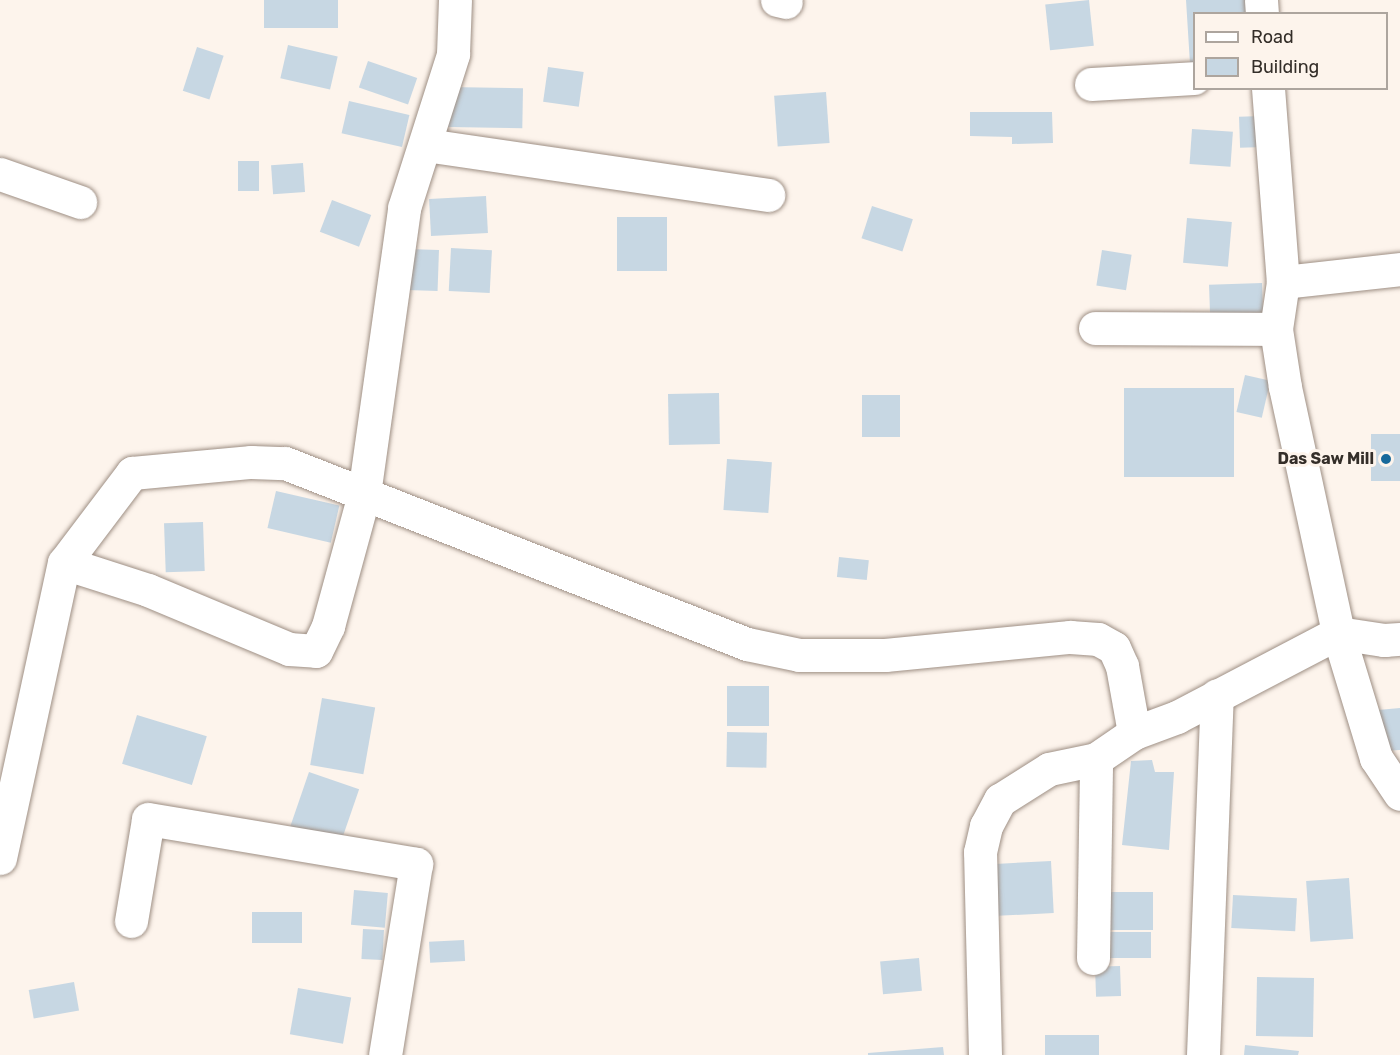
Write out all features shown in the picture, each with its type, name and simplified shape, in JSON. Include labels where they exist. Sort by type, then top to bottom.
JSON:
[{"type":"street","points":[[64,563],[148,590],[289,649],[316,651],[328,626],[364,494],[404,208],[426,145],[453,54],[455,0]]},
{"type":"street","points":[[1091,84],[1193,78]]},
{"type":"street","points":[[1268,90],[1283,282],[1276,329],[1338,633],[1376,758],[1400,794]]},
{"type":"street","points":[[426,145],[768,195]]},
{"type":"street","points":[[0,174],[80,202]]},
{"type":"street","points":[[1283,282],[1400,269]]},
{"type":"street","points":[[1095,328],[1276,329]]},
{"type":"street","points":[[0,858],[13,739],[64,563],[132,473],[251,462],[285,463],[747,644],[799,655],[885,655],[1071,637],[1098,639],[1114,648],[1122,666],[1134,733]]},
{"type":"street","points":[[985,1055],[980,852],[986,825],[1000,800],[1049,769],[1096,759],[1134,733],[1177,717],[1338,633],[1384,640],[1400,639]]},
{"type":"street","points":[[1203,1055],[1217,695]]},
{"type":"street","points":[[1093,957],[1096,759]]},
{"type":"street","points":[[131,921],[148,819],[416,864],[385,1055]]},
{"type":"building","points":[[264,0],[338,0],[338,28],[264,28]]},
{"type":"building","points":[[1089,0],[1094,46],[1050,50],[1045,5]]},
{"type":"building","points":[[1186,0],[1248,0],[1249,12],[1193,12],[1193,64],[1190,64]]},
{"type":"building","points":[[288,45],[338,56],[330,90],[280,78]]},
{"type":"building","points":[[197,47],[224,56],[209,99],[183,91]]},
{"type":"building","points":[[368,61],[417,78],[408,104],[359,87]]},
{"type":"building","points":[[548,67],[584,72],[579,107],[543,102]]},
{"type":"building","points":[[449,87],[523,88],[522,128],[448,127]]},
{"type":"building","points":[[826,92],[830,143],[778,147],[774,96]]},
{"type":"building","points":[[349,101],[409,115],[402,147],[342,133]]},
{"type":"building","points":[[970,112],[1052,112],[1053,143],[1012,144],[1012,137],[970,136]]},
{"type":"building","points":[[1262,116],[1263,147],[1240,148],[1239,117]]},
{"type":"building","points":[[1192,129],[1233,132],[1230,167],[1190,164]]},
{"type":"building","points":[[238,161],[259,161],[259,191],[238,191]]},
{"type":"building","points":[[303,163],[305,192],[273,194],[271,165]]},
{"type":"building","points":[[486,196],[488,233],[431,236],[429,199]]},
{"type":"building","points":[[332,200],[371,215],[359,247],[320,232]]},
{"type":"building","points":[[872,206],[913,219],[902,252],[861,238]]},
{"type":"building","points":[[617,217],[667,217],[667,271],[617,271]]},
{"type":"building","points":[[1187,218],[1232,222],[1228,267],[1183,263]]},
{"type":"building","points":[[451,248],[492,250],[490,293],[449,291]]},
{"type":"building","points":[[408,249],[439,250],[438,291],[407,290]]},
{"type":"building","points":[[1102,250],[1132,255],[1126,290],[1096,286]]},
{"type":"building","points":[[1262,283],[1263,320],[1210,322],[1209,285]]},
{"type":"building","points":[[1245,375],[1270,381],[1262,418],[1236,412]]},
{"type":"building","points":[[1124,388],[1234,388],[1234,477],[1124,477]]},
{"type":"building","points":[[719,393],[720,444],[669,445],[668,394]]},
{"type":"building","points":[[862,395],[900,395],[900,437],[862,437]]},
{"type":"building","name":"Das Saw Mill","points":[[1371,434],[1400,434],[1400,481],[1371,481]]},
{"type":"building","points":[[727,459],[772,462],[768,513],[723,510]]},
{"type":"building","points":[[276,491],[339,506],[331,543],[267,528]]},
{"type":"building","points":[[203,522],[205,571],[166,572],[164,523]]},
{"type":"building","points":[[839,557],[869,560],[867,580],[837,577]]},
{"type":"building","points":[[727,686],[769,686],[769,726],[727,726]]},
{"type":"building","points":[[322,698],[375,707],[363,774],[310,765]]},
{"type":"building","points":[[1400,708],[1400,750],[1382,751],[1378,710]]},
{"type":"building","points":[[137,715],[207,736],[192,785],[122,764]]},
{"type":"building","points":[[727,732],[767,733],[766,768],[726,767]]},
{"type":"building","points":[[1152,760],[1155,772],[1174,772],[1169,850],[1122,845],[1131,761]]},
{"type":"building","points":[[309,772],[359,789],[338,852],[288,834]]},
{"type":"building","points":[[1051,861],[1054,913],[998,916],[995,864]]},
{"type":"building","points":[[1349,878],[1353,939],[1310,942],[1306,881]]},
{"type":"building","points":[[354,890],[388,893],[385,928],[351,925]]},
{"type":"building","points":[[1108,892],[1153,892],[1153,930],[1108,930]]},
{"type":"building","points":[[1233,895],[1297,898],[1295,931],[1231,928]]},
{"type":"building","points":[[252,912],[302,912],[302,943],[252,943]]},
{"type":"building","points":[[363,929],[384,930],[382,960],[361,959]]},
{"type":"building","points":[[1106,932],[1151,932],[1151,958],[1106,958]]},
{"type":"building","points":[[464,940],[465,961],[430,963],[429,942]]},
{"type":"building","points":[[919,958],[922,991],[883,994],[880,961]]},
{"type":"building","points":[[1120,966],[1121,996],[1096,997],[1095,967]]},
{"type":"building","points":[[1257,977],[1314,978],[1313,1037],[1256,1036]]},
{"type":"building","points":[[74,982],[79,1011],[34,1019],[29,990]]},
{"type":"building","points":[[298,988],[351,997],[343,1044],[290,1034]]},
{"type":"building","points":[[1045,1035],[1099,1035],[1099,1055],[1045,1055]]},
{"type":"building","points":[[1245,1045],[1299,1051],[1298,1055],[1244,1055]]},
{"type":"building","points":[[943,1047],[944,1055],[868,1055],[868,1053]]},
{"type":"place","name":"Das Saw Mill","points":[[1386,459]]}]
